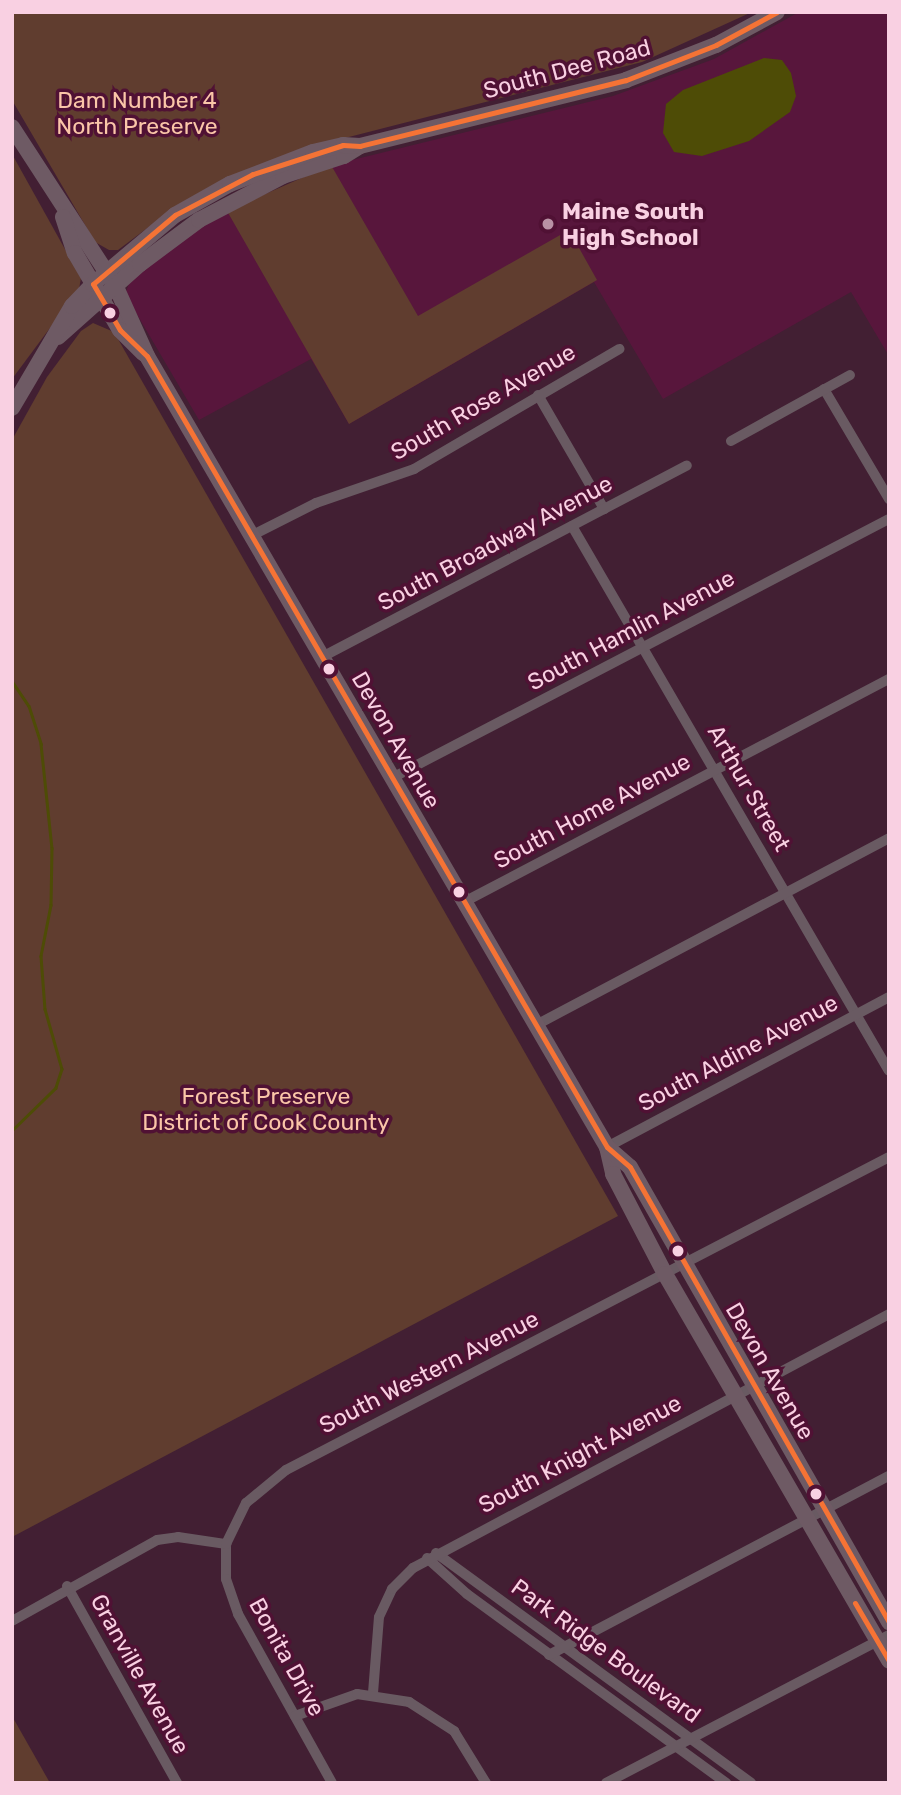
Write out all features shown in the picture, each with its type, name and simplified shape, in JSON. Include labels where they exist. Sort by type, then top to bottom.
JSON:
[{"type":"street","name":"South Dee Road","points":[[12,408],[56,339],[72,306],[93,284],[175,215],[230,184],[313,152],[342,145],[360,146],[626,80],[716,45],[777,12]]},
{"type":"street","name":"Devon Avenue","points":[[12,127],[60,208],[116,287],[147,356],[607,1147],[613,1174],[666,1274],[806,1520],[883,1638],[889,1661]]},
{"type":"street","name":"South Dee Road","points":[[56,339],[169,240],[208,214],[283,176],[344,156],[360,146]]},
{"type":"street","name":"Devon Avenue","points":[[60,208],[75,253],[102,300],[120,330],[147,356]]},
{"type":"street","name":"South Rose Avenue","points":[[251,536],[316,503],[414,469],[618,349]]},
{"type":"street","points":[[731,441],[850,375]]},
{"type":"street","points":[[824,389],[889,499]]},
{"type":"street","points":[[538,395],[604,509]]},
{"type":"street","name":"South Broadway Avenue","points":[[322,657],[687,465]]},
{"type":"street","name":"South Hamlin Avenue","points":[[392,778],[889,519]]},
{"type":"street","name":"Arthur Street","points":[[572,526],[889,1071]]},
{"type":"street","name":"South Home Avenue","points":[[464,902],[889,679]]},
{"type":"street","points":[[536,1025],[889,838]]},
{"type":"street","name":"South Aldine Avenue","points":[[607,1147],[889,997]]},
{"type":"street","name":"Devon Avenue","points":[[607,1147],[630,1167],[752,1387],[889,1622]]},
{"type":"street","name":"South Western Avenue","points":[[226,1544],[246,1503],[286,1470],[889,1157]]},
{"type":"street","name":"South Knight Avenue","points":[[373,1693],[378,1625],[385,1600],[402,1577],[431,1556],[889,1314]]},
{"type":"street","points":[[549,1655],[889,1476]]},
{"type":"street","points":[[12,1621],[67,1586],[168,1537],[226,1544]]},
{"type":"street","name":"Bonita Drive","points":[[226,1544],[230,1596],[332,1783]]},
{"type":"street","name":"Park Ridge Boulevard","points":[[431,1556],[564,1646],[751,1783]]},
{"type":"street","name":"Park Ridge Boulevard","points":[[431,1556],[453,1583],[726,1783]]},
{"type":"street","name":"Granville Avenue","points":[[67,1586],[177,1783]]},
{"type":"street","points":[[606,1783],[883,1638]]},
{"type":"street","points":[[295,1716],[344,1696],[373,1693],[421,1706],[443,1720],[463,1742],[486,1783]]},
{"type":"shaded area","name":"Maine South High School","points":[[799,12],[889,12],[889,356],[851,292],[663,399],[594,282],[349,424],[311,359],[199,420],[125,294],[130,281],[187,236],[227,211],[336,164],[613,96],[714,59]]},
{"type":"shaded area","points":[[764,58],[782,60],[791,73],[796,96],[790,112],[749,141],[702,156],[674,152],[663,133],[666,104],[683,90]]},
{"type":"green space","name":"Dam Number 4 North Preserve","points":[[12,12],[752,12],[642,62],[345,138],[158,220],[118,250],[109,250],[95,242],[12,100]]},
{"type":"green space","points":[[12,154],[81,278],[79,289],[12,379]]},
{"type":"green space","points":[[331,165],[418,316],[569,230],[597,280],[349,424],[227,211]]},
{"type":"green space","name":"Forest Preserve District of Cook County","points":[[93,323],[114,332],[618,1216],[12,1537],[12,440],[47,377],[81,331]]},
{"type":"green space","points":[[12,1716],[50,1783],[12,1783]]},
{"type":"waterway","points":[[12,681],[29,706],[41,744],[52,848],[51,905],[41,956],[45,1009],[62,1069],[56,1088],[12,1131]]},
{"type":"transit line","points":[[777,12],[716,45],[626,80],[360,146],[343,145],[253,174],[175,215],[93,284],[120,330],[147,356],[607,1147],[630,1167],[889,1622]]},
{"type":"transit line","points":[[855,1603],[889,1661]]},
{"type":"place","name":"Maine South High School","points":[[548,224]]}]
